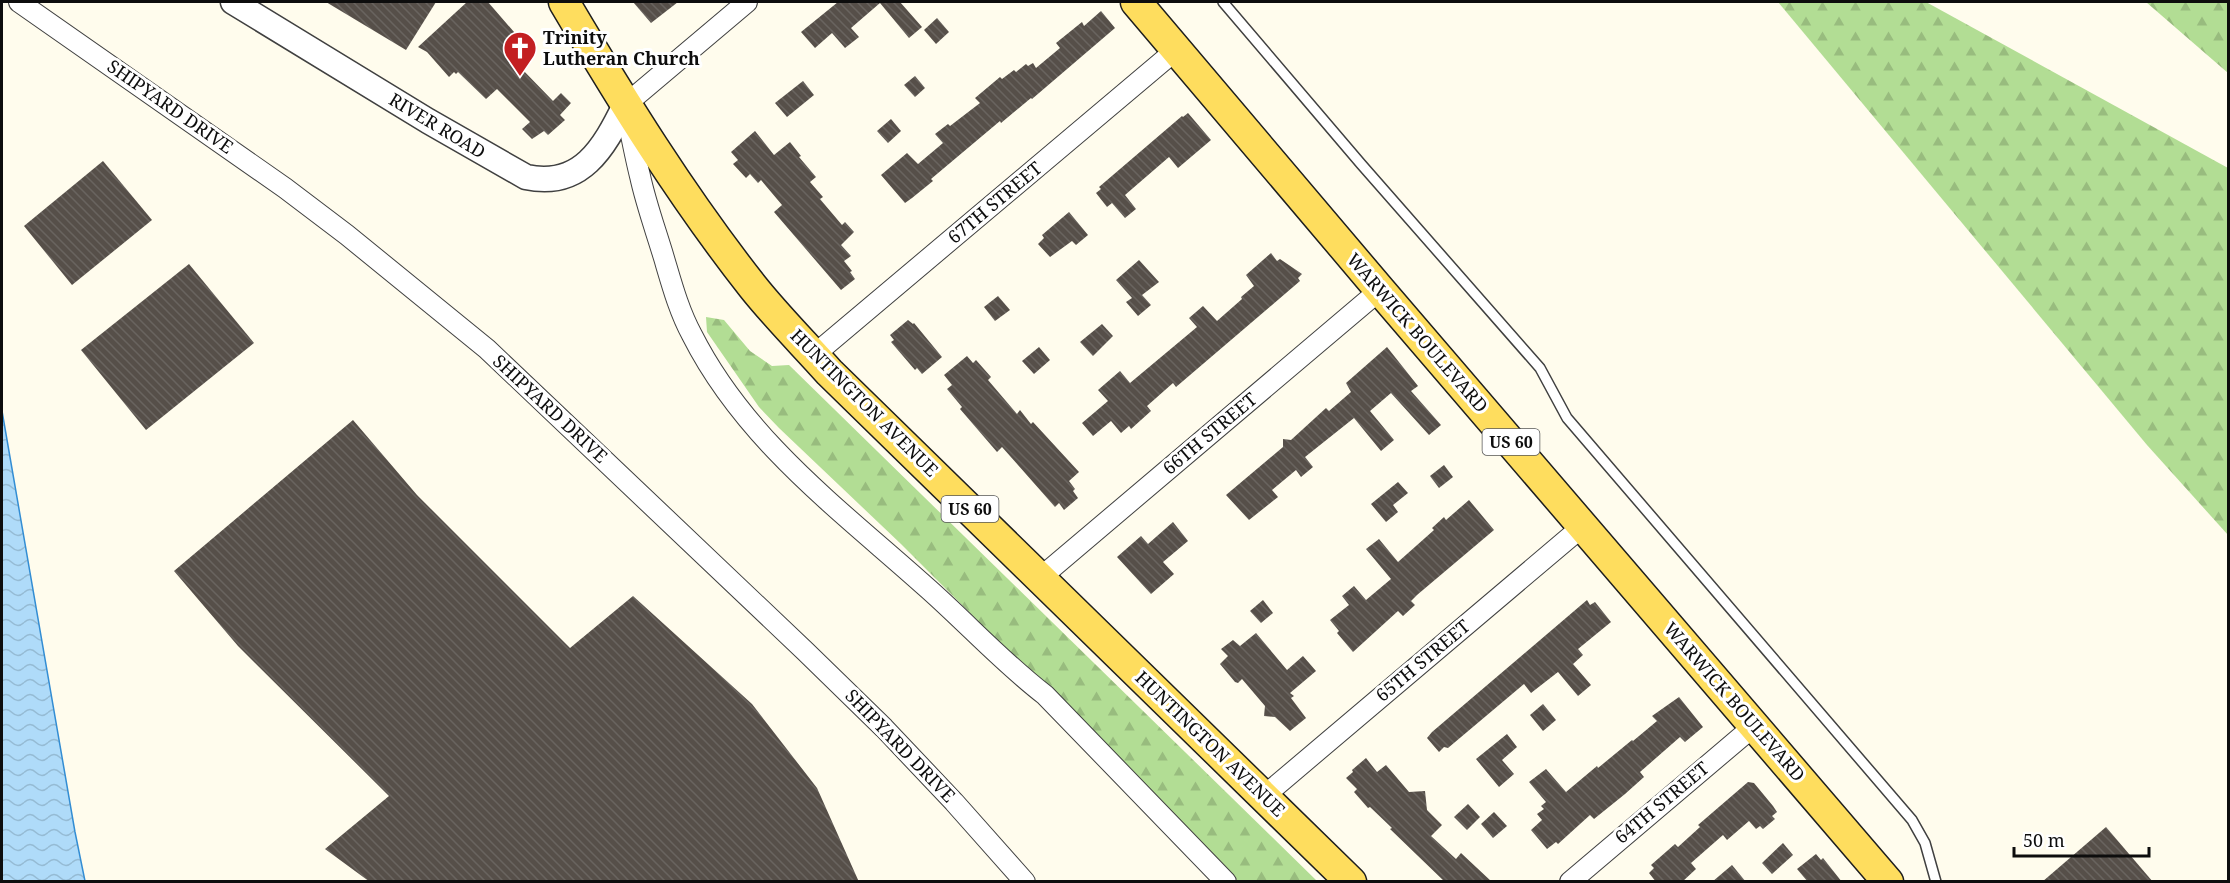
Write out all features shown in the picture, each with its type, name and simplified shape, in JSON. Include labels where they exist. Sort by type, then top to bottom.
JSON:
[{"type":"main road","name":"HUNTINGTON AVENUE","points":[[564,2],[625,105],[688,201],[748,280],[814,356],[1351,882]]},
{"type":"main road","name":"WARWICK BOULEVARD","points":[[1136,2],[1888,882]]},
{"type":"street","name":"SHIPYARD DRIVE","points":[[19,2],[285,188],[347,235],[487,350],[884,728],[974,823],[1025,882]]},
{"type":"street","name":"RIVER ROAD","points":[[233,2],[438,127],[526,177],[553,180],[578,171],[599,150],[625,105]]},
{"type":"street","points":[[747,2],[625,105],[640,178],[678,304],[710,369],[742,413],[775,452],[813,489],[933,593],[1026,680],[1046,695],[1226,882]]},
{"type":"street","name":"67TH STREET","points":[[814,356],[1176,50]]},
{"type":"street","name":"66TH STREET","points":[[1040,578],[1380,290]]},
{"type":"street","name":"65TH STREET","points":[[1264,796],[1583,526]]},
{"type":"street","name":"64TH STREET","points":[[1570,882],[1754,726]]},
{"type":"lane","points":[[1223,2],[1376,182],[1540,368],[1567,418],[1912,820],[1925,843],[1936,882]]},
{"type":"green space","points":[[1778,2],[1926,2],[2228,168],[2228,535],[2147,445]]},
{"type":"green space","points":[[2146,2],[2228,2],[2228,73]]},
{"type":"green space","points":[[706,317],[724,320],[750,351],[772,366],[789,365],[1317,881],[1238,881],[901,544],[759,407],[707,332]]},
{"type":"water","points":[[2,411],[75,832],[85,881],[2,881]]},
{"type":"building","points":[[326,2],[436,2],[406,50]]},
{"type":"building","points":[[467,2],[488,2],[533,54],[520,67],[553,101],[561,93],[571,103],[560,115],[565,120],[548,135],[544,131],[532,139],[522,129],[530,122],[497,89],[486,99],[458,72],[456,74],[454,72],[449,77],[427,52],[418,47]]},
{"type":"building","points":[[633,2],[678,2],[651,23]]},
{"type":"building","points":[[838,2],[900,2],[922,27],[909,38],[880,3],[851,28],[859,37],[845,48],[832,33],[815,48],[801,32]]},
{"type":"building","points":[[1101,11],[1115,28],[1032,99],[1001,123],[1000,121],[912,198],[905,203],[881,175],[907,153],[918,164],[943,143],[935,134],[948,124],[950,126],[980,103],[975,98],[1000,77],[1002,79],[1014,70],[1016,72],[1026,64],[1028,66],[1033,63],[1036,68],[1060,48],[1056,43],[1082,22],[1084,26]]},
{"type":"building","points":[[937,18],[949,32],[936,44],[924,30]]},
{"type":"building","points":[[915,76],[925,88],[915,97],[904,85]]},
{"type":"building","points":[[803,81],[814,95],[787,117],[775,103]]},
{"type":"building","points":[[1188,113],[1211,140],[1178,168],[1169,157],[1125,195],[1136,209],[1125,218],[1112,203],[1107,207],[1096,193],[1101,189],[1099,187]]},
{"type":"building","points":[[891,119],[901,131],[888,143],[877,131]]},
{"type":"building","points":[[755,131],[774,155],[790,142],[816,177],[810,182],[823,197],[820,199],[842,225],[845,222],[854,232],[841,245],[851,256],[844,261],[855,279],[841,290],[774,212],[782,205],[761,180],[758,183],[750,174],[746,178],[733,164],[738,160],[731,152]]},
{"type":"building","points":[[103,161],[152,220],[72,285],[24,226]]},
{"type":"building","points":[[1069,212],[1088,235],[1076,245],[1072,241],[1050,257],[1038,244],[1044,238],[1042,235]]},
{"type":"building","points":[[1271,253],[1277,261],[1280,259],[1302,274],[1298,278],[1300,281],[1176,387],[1173,383],[1147,406],[1151,411],[1131,429],[1129,426],[1121,433],[1111,421],[1093,436],[1082,423],[1108,401],[1098,390],[1120,371],[1130,383],[1197,327],[1189,318],[1203,306],[1217,321],[1254,286],[1246,275]]},
{"type":"building","points":[[1139,260],[1159,282],[1142,295],[1151,305],[1138,316],[1126,302],[1132,298],[1116,280]]},
{"type":"building","points":[[189,264],[254,343],[146,430],[81,350]]},
{"type":"building","points":[[998,296],[1010,310],[995,321],[984,307]]},
{"type":"building","points":[[908,320],[914,323],[942,357],[922,374],[917,368],[915,370],[891,342],[894,340],[890,335]]},
{"type":"building","points":[[1102,324],[1113,336],[1093,356],[1080,342]]},
{"type":"building","points":[[1039,347],[1050,360],[1034,374],[1022,361]]},
{"type":"building","points":[[1387,347],[1418,386],[1411,391],[1441,425],[1429,435],[1391,393],[1370,411],[1394,440],[1381,451],[1354,418],[1305,457],[1313,467],[1301,477],[1296,470],[1272,490],[1278,497],[1249,520],[1226,495],[1283,447],[1283,439],[1291,440],[1326,408],[1329,411],[1351,392],[1346,383]]},
{"type":"building","points":[[967,356],[973,363],[976,360],[991,377],[988,380],[1017,414],[1020,410],[1031,424],[1033,422],[1079,472],[1069,481],[1078,498],[1064,510],[1059,503],[1055,507],[1002,447],[997,452],[960,409],[962,407],[947,389],[952,385],[944,375]]},
{"type":"building","points":[[353,420],[417,495],[570,648],[633,596],[752,704],[817,788],[859,882],[370,882],[325,849],[389,796],[238,646],[174,571]]},
{"type":"building","points":[[1444,465],[1453,477],[1439,488],[1430,476]]},
{"type":"building","points":[[1398,482],[1408,493],[1393,505],[1398,512],[1386,522],[1371,504]]},
{"type":"building","points":[[1469,500],[1494,530],[1417,595],[1411,601],[1415,605],[1403,616],[1398,611],[1353,652],[1337,633],[1339,631],[1330,620],[1349,605],[1342,596],[1354,586],[1366,600],[1391,579],[1366,549],[1379,539],[1398,562],[1434,530],[1432,528],[1444,517],[1446,520]]},
{"type":"building","points":[[1173,522],[1188,541],[1163,562],[1174,574],[1151,594],[1117,557],[1141,536],[1148,544]]},
{"type":"building","points":[[1263,600],[1273,613],[1261,623],[1250,611]]},
{"type":"building","points":[[1587,600],[1590,605],[1595,602],[1611,622],[1578,649],[1583,655],[1573,664],[1591,685],[1578,696],[1558,672],[1531,693],[1524,684],[1448,748],[1444,747],[1439,752],[1427,738],[1432,732]]},
{"type":"building","points":[[1256,633],[1287,670],[1303,656],[1316,671],[1290,693],[1294,696],[1291,698],[1306,718],[1290,731],[1275,717],[1264,716],[1265,706],[1242,679],[1238,683],[1235,682],[1220,664],[1228,656],[1221,649],[1233,640],[1240,646]]},
{"type":"building","points":[[1679,697],[1703,727],[1685,742],[1680,737],[1640,772],[1644,777],[1625,794],[1594,819],[1590,815],[1558,844],[1556,842],[1547,849],[1531,830],[1542,820],[1537,814],[1544,809],[1541,806],[1546,802],[1529,782],[1546,769],[1566,792],[1657,721],[1652,716]]},
{"type":"building","points":[[1543,704],[1556,720],[1543,731],[1530,715]]},
{"type":"building","points":[[1507,734],[1517,747],[1502,760],[1514,774],[1499,787],[1476,759]]},
{"type":"building","points":[[1366,758],[1377,772],[1386,765],[1409,792],[1425,791],[1427,810],[1442,825],[1431,836],[1456,859],[1461,853],[1492,882],[1445,882],[1390,829],[1392,828],[1370,807],[1368,808],[1354,792],[1357,789],[1346,778]]},
{"type":"building","points":[[1748,782],[1754,783],[1773,806],[1777,812],[1772,816],[1775,819],[1763,829],[1760,826],[1756,829],[1749,821],[1727,840],[1723,835],[1691,863],[1696,869],[1682,882],[1656,882],[1649,873],[1654,868],[1651,865],[1675,844],[1678,847],[1700,827],[1698,825]]},
{"type":"building","points":[[1468,804],[1480,817],[1467,830],[1454,817]]},
{"type":"building","points":[[1494,812],[1507,826],[1493,838],[1481,824]]},
{"type":"building","points":[[2106,827],[2153,882],[2042,882]]},
{"type":"building","points":[[1783,843],[1793,855],[1772,874],[1762,863]]},
{"type":"building","points":[[1816,854],[1821,860],[1823,858],[1842,882],[1808,882],[1797,869]]},
{"type":"building","points":[[1732,865],[1746,882],[1712,882]]},
{"type":"place","name":"Trinity Lutheran Church","points":[[520,77]]}]
